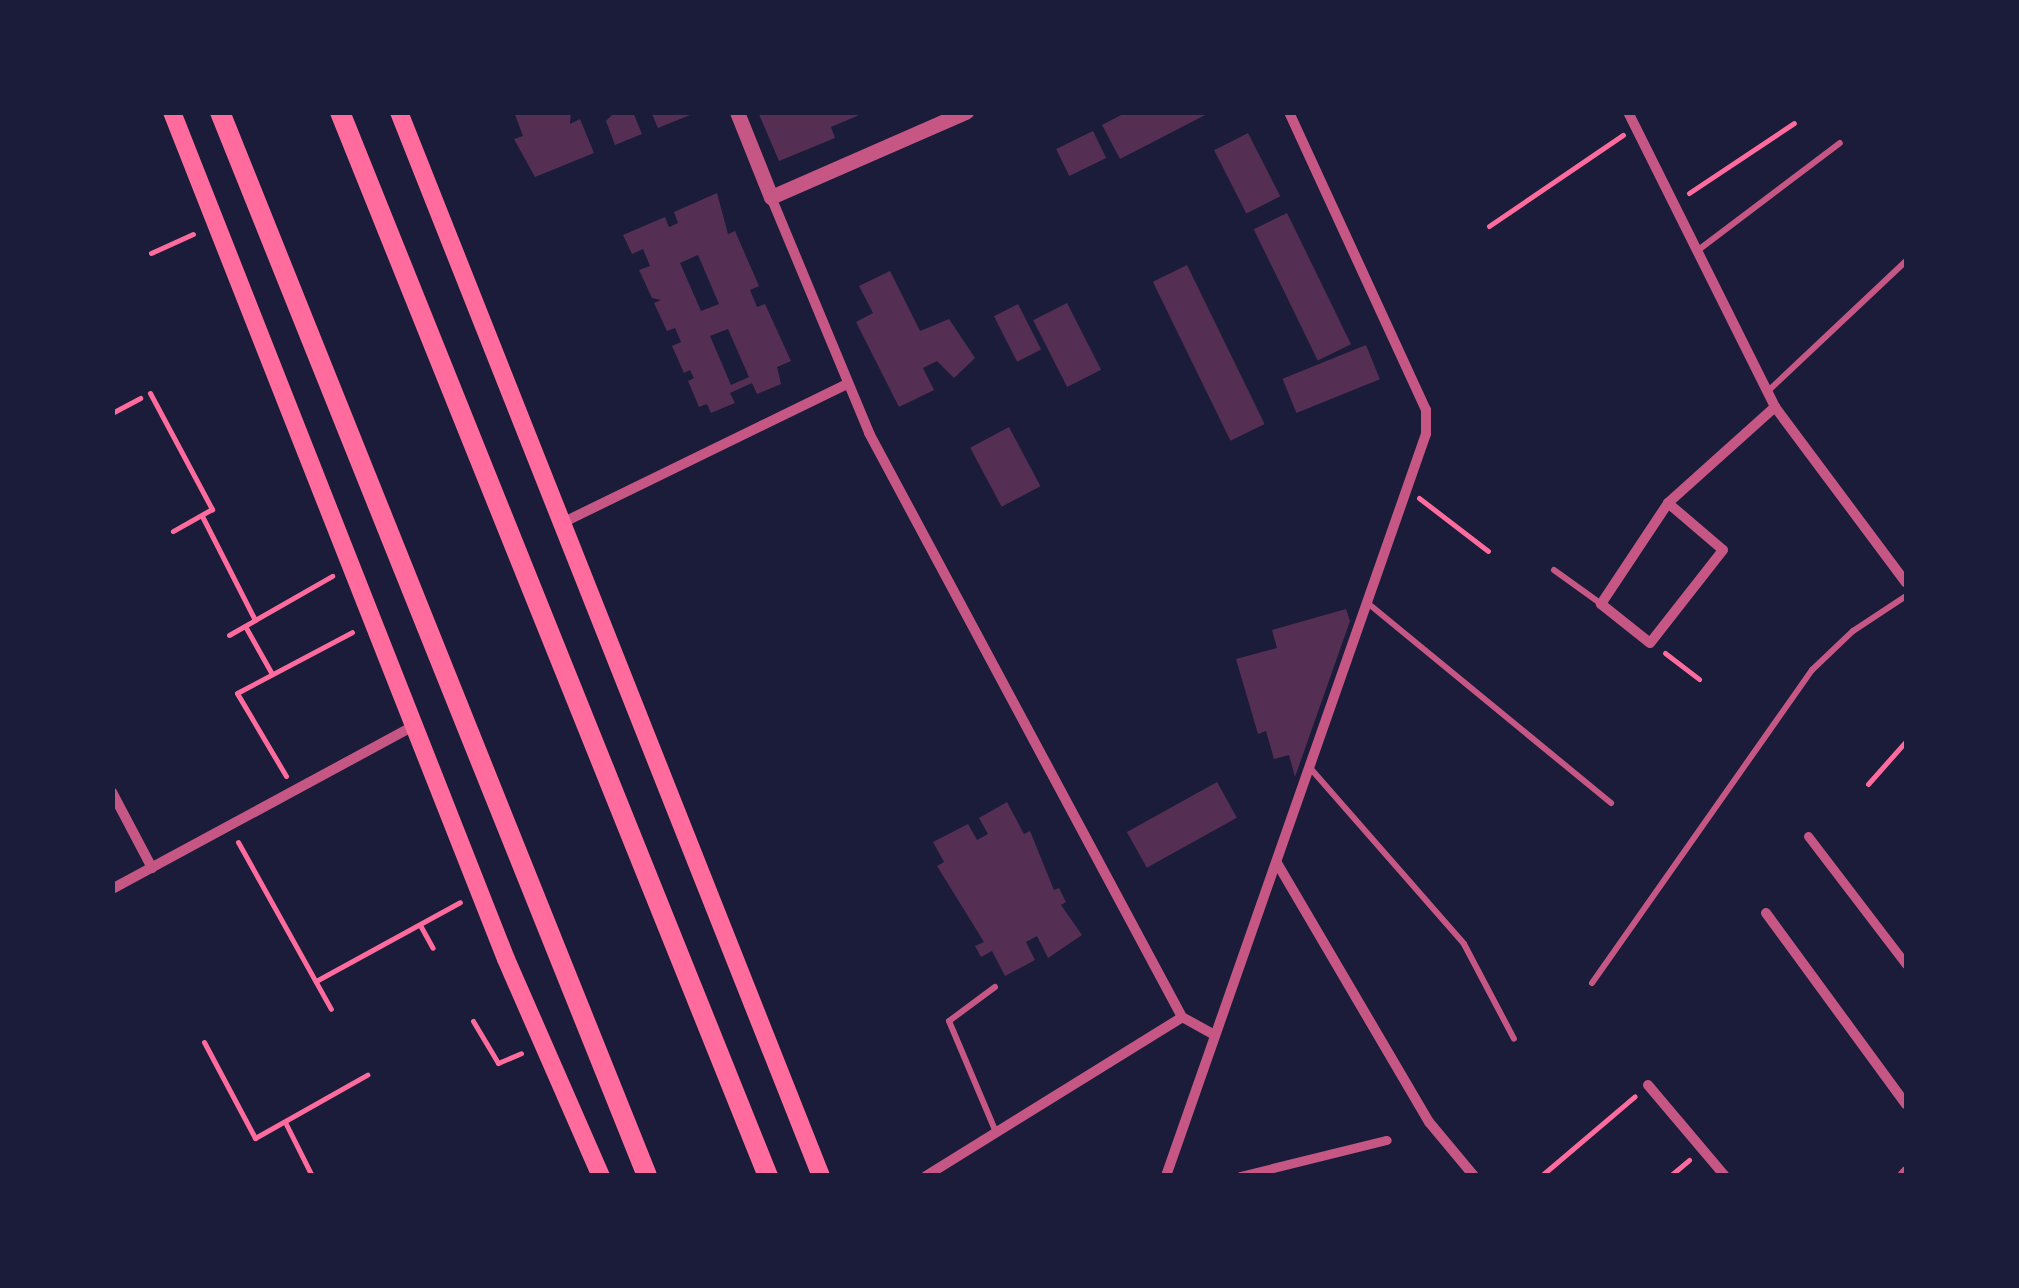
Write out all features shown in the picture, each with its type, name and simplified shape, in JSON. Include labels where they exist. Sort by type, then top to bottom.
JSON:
[{"type":"highway","points":[[220,112],[647,1176]]},
{"type":"highway","points":[[340,112],[768,1176]]},
{"type":"main road","points":[[172,112],[480,892],[601,1176]]},
{"type":"main road","points":[[399,112],[821,1176]]},
{"type":"street","points":[[737,112],[845,385],[1182,1017],[1213,1034]]},
{"type":"street","points":[[771,197],[966,112]]},
{"type":"street","points":[[1166,1176],[1213,1034],[1412,492],[1426,410],[1288,112]]},
{"type":"street","points":[[1628,112],[1775,408],[1906,583]]},
{"type":"street","points":[[562,523],[845,385]]},
{"type":"street","points":[[1668,504],[1723,550],[1650,642],[1601,604],[1668,504],[1775,408]]},
{"type":"street","points":[[112,889],[416,724]]},
{"type":"street","points":[[112,792],[152,868]]},
{"type":"street","points":[[1808,836],[1906,964]]},
{"type":"street","points":[[1277,863],[1429,1122],[1474,1176]]},
{"type":"street","points":[[1766,914],[1906,1104]]},
{"type":"street","points":[[934,1173],[1182,1017]]},
{"type":"street","points":[[1648,1084],[1725,1176]]},
{"type":"street","points":[[1240,1176],[1388,1140]]},
{"type":"lane","points":[[1697,251],[1840,143]]},
{"type":"lane","points":[[1767,392],[1906,262]]},
{"type":"lane","points":[[1554,570],[1601,604]]},
{"type":"lane","points":[[1592,983],[1812,670],[1853,631],[1906,596]]},
{"type":"lane","points":[[1370,605],[1611,803]]},
{"type":"lane","points":[[1311,769],[1464,944],[1514,1039]]},
{"type":"lane","points":[[994,987],[949,1020],[996,1132]]},
{"type":"path","points":[[1673,204],[1794,123]]},
{"type":"path","points":[[1489,226],[1635,127]]},
{"type":"path","points":[[151,253],[193,234]]},
{"type":"path","points":[[150,394],[212,510],[173,531]]},
{"type":"path","points":[[112,413],[140,398]]},
{"type":"path","points":[[1412,492],[1488,551]]},
{"type":"path","points":[[202,516],[255,620]]},
{"type":"path","points":[[229,634],[352,565]]},
{"type":"path","points":[[245,626],[272,674]]},
{"type":"path","points":[[286,776],[237,693],[352,632]]},
{"type":"path","points":[[1650,642],[1699,679]]},
{"type":"path","points":[[1868,784],[1906,740]]},
{"type":"path","points":[[229,826],[331,1008]]},
{"type":"path","points":[[316,981],[480,892]]},
{"type":"path","points":[[420,924],[433,948]]},
{"type":"path","points":[[474,1021],[498,1062],[521,1053]]},
{"type":"path","points":[[204,1042],[255,1138],[368,1075]]},
{"type":"path","points":[[1541,1176],[1648,1084]]},
{"type":"path","points":[[285,1122],[312,1176]]},
{"type":"path","points":[[1670,1176],[1702,1148]]},
{"type":"building","points":[[514,112],[571,112],[570,124],[580,119],[594,153],[535,177],[514,139],[523,136]]},
{"type":"building","points":[[615,112],[633,112],[642,134],[615,145],[606,121]]},
{"type":"building","points":[[651,112],[695,112],[695,113],[658,128]]},
{"type":"building","points":[[758,112],[864,113],[831,127],[835,138],[779,161]]},
{"type":"building","points":[[1127,112],[1211,112],[1120,159],[1102,125]]},
{"type":"building","points":[[1093,131],[1106,158],[1069,176],[1056,149]]},
{"type":"building","points":[[1248,133],[1280,196],[1246,214],[1214,150]]},
{"type":"building","points":[[717,193],[728,234],[735,231],[759,286],[750,290],[757,307],[765,304],[791,361],[777,367],[781,384],[757,394],[752,383],[730,393],[735,403],[711,413],[707,404],[699,407],[688,381],[694,378],[690,370],[684,373],[672,346],[681,342],[675,328],[667,331],[654,303],[661,300],[652,298],[639,270],[650,266],[643,249],[632,254],[623,235],[665,217],[669,227],[678,223],[674,212]],"holes":[[[698,255],[719,304],[701,311],[680,263]],[[728,329],[749,377],[731,385],[710,336]]]},
{"type":"building","points":[[1287,213],[1351,344],[1318,360],[1254,229]]},
{"type":"building","points":[[1187,265],[1265,424],[1230,441],[1153,282]]},
{"type":"building","points":[[890,271],[920,331],[949,319],[975,358],[954,378],[937,361],[923,368],[934,390],[899,407],[856,322],[873,313],[859,286]]},
{"type":"building","points":[[1067,303],[1101,370],[1067,387],[1033,320]]},
{"type":"building","points":[[1018,304],[1041,349],[1017,362],[994,316]]},
{"type":"building","points":[[1366,345],[1380,379],[1296,413],[1283,379]]},
{"type":"building","points":[[1009,427],[1040,486],[1002,507],[970,448]]},
{"type":"building","points":[[1346,609],[1350,621],[1295,777],[1289,755],[1274,759],[1266,731],[1258,734],[1236,659],[1277,648],[1272,630]]},
{"type":"building","points":[[1217,782],[1237,818],[1147,868],[1127,832]]},
{"type":"building","points":[[1007,802],[1024,834],[1030,831],[1054,890],[1059,888],[1066,902],[1061,905],[1082,935],[1048,958],[1037,936],[1026,942],[1035,960],[1005,976],[992,951],[981,957],[975,946],[984,942],[937,866],[944,862],[933,842],[968,824],[977,840],[988,834],[979,818]]}]
